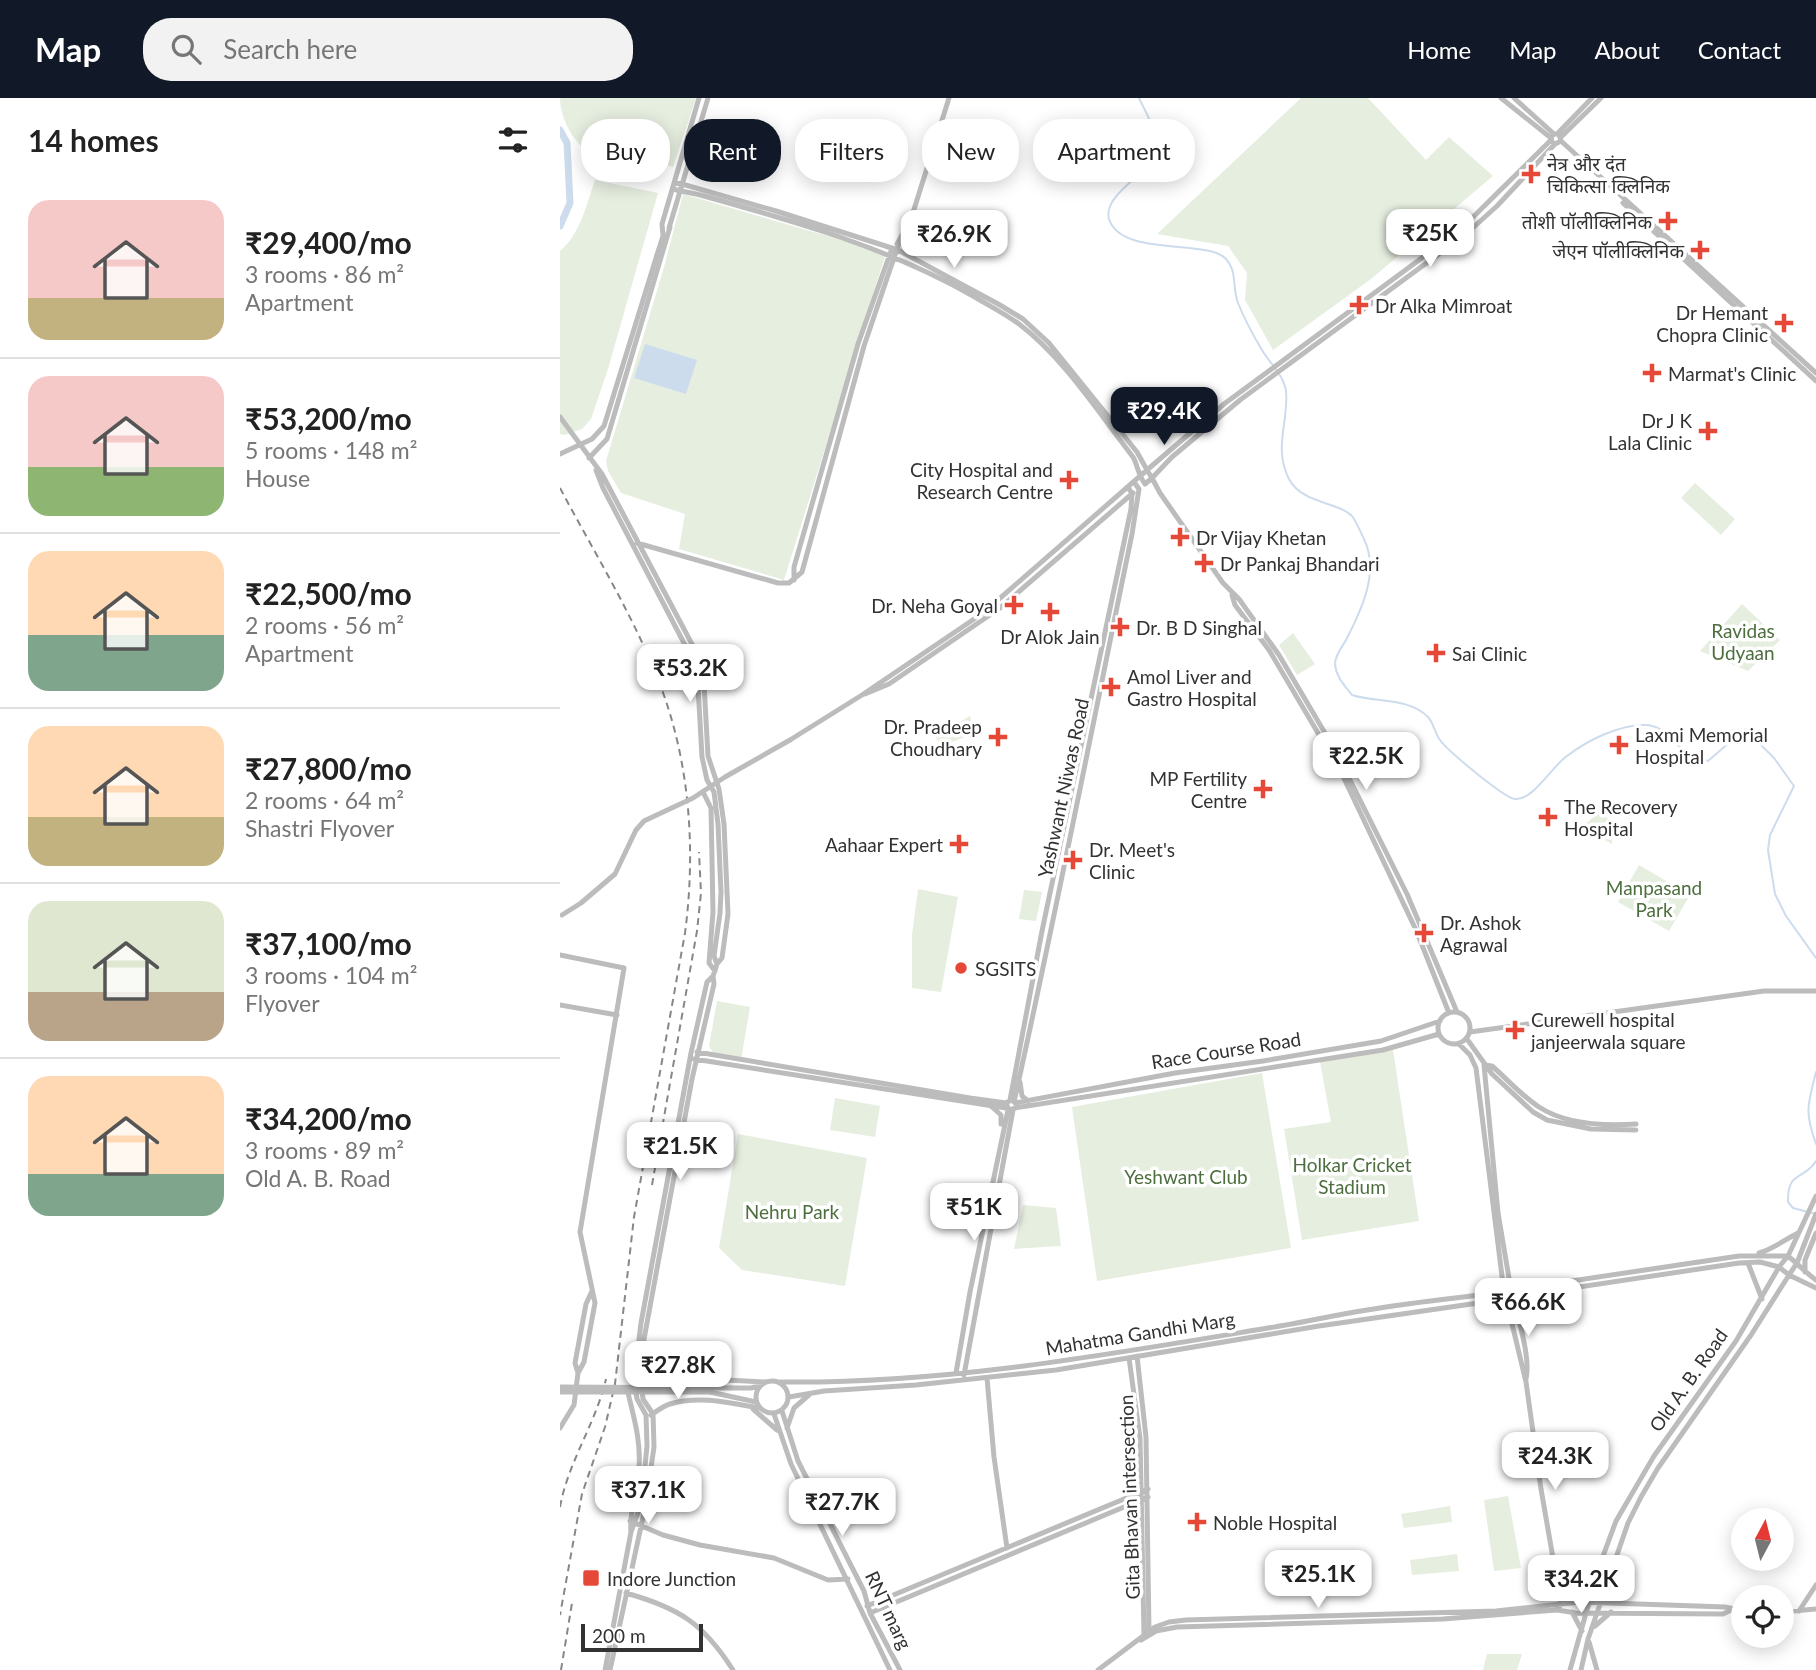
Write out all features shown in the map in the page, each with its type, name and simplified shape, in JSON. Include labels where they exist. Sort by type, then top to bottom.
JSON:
[{"type":"main road","points":[[663,236],[662,224],[699,98]]},
{"type":"main road","points":[[589,458],[607,439],[708,98]]},
{"type":"main road","points":[[635,542],[771,582],[784,584],[803,572],[864,346],[894,252],[911,219],[948,98]]},
{"type":"main road","points":[[1502,98],[1556,139],[1816,373]]},
{"type":"main road","points":[[1514,98],[1816,381]]},
{"type":"main road","points":[[561,915],[602,887],[615,874],[636,831],[644,821],[703,792],[862,695],[889,684],[1003,597],[1214,412],[1283,366],[1466,234],[1497,206],[1592,98]]},
{"type":"main road","points":[[1556,139],[1601,98]]},
{"type":"main road","points":[[675,182],[894,252],[1000,305],[1048,344],[1144,462],[1156,488],[1279,655],[1345,769],[1407,894],[1457,1012],[1468,1019],[1470,1032],[1459,1044]]},
{"type":"main road","points":[[673,189],[894,252]]},
{"type":"main road","points":[[560,454],[592,439],[604,426],[663,236],[670,227]]},
{"type":"main road","points":[[1032,332],[1133,457],[1139,468],[1139,477],[1145,484],[1156,488]]},
{"type":"main road","points":[[948,640],[1000,608],[1273,373]]},
{"type":"main road","points":[[560,417],[595,467],[697,668],[702,757],[707,780],[714,792],[718,824],[721,892],[714,956],[714,984],[640,1351]]},
{"type":"main road","points":[[1134,482],[1139,489]]},
{"type":"main road","points":[[1128,487],[1132,494]]},
{"type":"main road","name":"Yashwant Niwas Road","points":[[956,1380],[970,1292],[1003,1133],[1019,1080],[1139,489]]},
{"type":"main road","name":"Yashwant Niwas Road","points":[[964,1380],[1042,931],[1132,494]]},
{"type":"main road","points":[[1232,594],[1235,605],[1269,650],[1341,772],[1416,930],[1449,1013]]},
{"type":"main road","points":[[703,792],[710,808],[712,926],[709,962],[715,970]]},
{"type":"main road","points":[[560,955],[623,966],[580,1232],[593,1288],[586,1304],[575,1363],[578,1373],[574,1405],[560,1429]]},
{"type":"main road","points":[[624,1592],[631,1532],[644,1476],[647,1446],[649,1415],[638,1381],[640,1351],[690,1056],[707,982],[715,970]]},
{"type":"main road","points":[[1470,1032],[1764,991],[1816,991]]},
{"type":"main road","points":[[560,1005],[617,1015]]},
{"type":"main road","points":[[1457,1012],[1449,1013],[1440,1021],[1439,1034],[1445,1042],[1459,1044],[1471,1055],[1476,1069],[1504,1292]]},
{"type":"main road","name":"Race Course Road","points":[[1030,1103],[1174,1073],[1381,1041],[1440,1021]]},
{"type":"main road","name":"Race Course Road","points":[[690,1056],[989,1103],[1011,1104],[1383,1050],[1439,1034]]},
{"type":"main road","points":[[1466,1039],[1484,1065],[1498,1213],[1541,1489],[1562,1604],[1557,1610]]},
{"type":"main road","points":[[1484,1065],[1492,1066],[1537,1106],[1552,1114],[1570,1119],[1636,1127]]},
{"type":"main road","points":[[1011,1121],[1030,1103],[1022,1097],[1019,1080]]},
{"type":"main road","points":[[1003,1133],[1000,1129],[1001,1115],[989,1103],[1000,1099],[1011,1104]]},
{"type":"main road","points":[[1816,1196],[1788,1256],[1816,1280]]},
{"type":"main road","points":[[1797,1263],[1815,1217]]},
{"type":"main road","points":[[1753,1255],[1781,1245],[1798,1233]]},
{"type":"main road","points":[[1805,1272],[1805,1260],[1816,1233]]},
{"type":"main road","name":"Mahatma Gandhi Marg","points":[[789,1397],[813,1392],[987,1378],[1137,1359],[1319,1326],[1753,1255],[1788,1256]]},
{"type":"main road","name":"Old A. B. Road","points":[[1570,1670],[1594,1584],[1616,1521],[1639,1481],[1788,1256]]},
{"type":"main road","points":[[1748,1262],[1762,1299]]},
{"type":"main road","name":"Mahatma Gandhi Marg","points":[[780,1382],[809,1384],[904,1379],[1046,1364],[1364,1310],[1504,1292],[1510,1296],[1748,1262],[1779,1267]]},
{"type":"main road","name":"Old A. B. Road","points":[[1581,1670],[1588,1639],[1628,1523],[1658,1468],[1756,1328],[1797,1263]]},
{"type":"main road","points":[[1779,1267],[1816,1288]]},
{"type":"main road","points":[[1784,1283],[1801,1279]]},
{"type":"main road","name":"Gita Bhavan intersection","points":[[1137,1359],[1146,1437],[1146,1635]]},
{"type":"main road","points":[[872,1612],[1145,1490],[1129,1360]]},
{"type":"main road","points":[[987,1378],[994,1457],[1008,1551]]},
{"type":"main road","points":[[638,1381],[708,1379],[763,1384]]},
{"type":"main road","points":[[560,1390],[751,1388],[763,1384],[780,1382],[789,1397],[782,1411],[774,1414],[764,1412],[758,1405],[755,1396],[763,1384]]},
{"type":"main road","points":[[560,1390],[710,1392],[730,1395],[758,1405]]},
{"type":"main road","points":[[787,1429],[793,1408],[813,1392]]},
{"type":"main road","points":[[607,1670],[624,1592],[639,1467],[638,1429],[628,1393]]},
{"type":"main road","points":[[649,1415],[667,1405],[692,1401],[758,1405]]},
{"type":"main road","points":[[749,1406],[779,1432]]},
{"type":"main road","name":"RNT marg","points":[[782,1411],[798,1461],[864,1591],[900,1670]]},
{"type":"main road","name":"RNT marg","points":[[774,1414],[791,1464],[890,1670]]},
{"type":"main road","points":[[869,1605],[1145,1498]]},
{"type":"main road","points":[[634,1519],[663,1535],[774,1559],[828,1580],[848,1579]]},
{"type":"main road","points":[[1559,1586],[1576,1594],[1587,1591],[1594,1584]]},
{"type":"main road","points":[[1799,1611],[1816,1585]]},
{"type":"main road","points":[[624,1592],[682,1614],[706,1634],[733,1670]]},
{"type":"main road","points":[[1100,1670],[1160,1624],[1186,1620],[1496,1611],[1590,1602],[1725,1607],[1731,1610]]},
{"type":"main road","points":[[1794,1611],[1816,1609]]},
{"type":"main road","points":[[1146,1635],[1177,1627],[1443,1619],[1557,1610],[1723,1614],[1731,1610]]},
{"type":"main road","points":[[1572,1612],[1581,1631]]},
{"type":"main road","points":[[1592,1629],[1611,1612]]},
{"type":"main road","points":[[1588,1639],[1597,1670]]},
{"type":"green space","points":[[560,98],[696,98],[689,119],[684,119],[684,134],[673,167],[670,166],[670,119],[581,119],[581,145],[567,125]]},
{"type":"green space","points":[[1301,98],[1368,98],[1426,160],[1449,137],[1493,176],[1371,279],[1273,350],[1245,300],[1247,273],[1228,246],[1157,234]]},
{"type":"green space","points":[[594,182],[658,193],[591,419],[582,429],[565,435],[560,434],[560,251],[578,228]]},
{"type":"green space","points":[[683,194],[886,253],[784,580],[679,549],[685,514],[621,493],[608,471],[606,461]]},
{"type":"green space","points":[[1695,483],[1735,519],[1721,535],[1681,498]]},
{"type":"green space","name":"Ravidas Udyaan","points":[[1742,604],[1780,640],[1748,671],[1700,651]]},
{"type":"green space","points":[[1293,633],[1315,664],[1297,675],[1279,645]]},
{"type":"green space","points":[[970,716],[974,733],[947,744],[939,743],[935,736]]},
{"type":"green space","points":[[1605,807],[1612,840],[1612,844],[1582,827]]},
{"type":"green space","name":"Manpasand Park","points":[[1639,865],[1690,895],[1669,931],[1618,902]]},
{"type":"green space","points":[[918,889],[958,897],[941,992],[912,988],[912,935]]},
{"type":"green space","points":[[1024,890],[1042,892],[1036,921],[1019,919]]},
{"type":"green space","points":[[717,1001],[750,1007],[741,1060],[714,1054],[709,1046]]},
{"type":"green space","name":"Holkar Cricket Stadium","points":[[1393,1050],[1419,1221],[1302,1240],[1284,1129],[1331,1122],[1320,1062]]},
{"type":"green space","name":"Yeshwant Club","points":[[1262,1073],[1291,1248],[1097,1281],[1072,1107]]},
{"type":"green space","points":[[835,1098],[880,1106],[875,1137],[830,1130]]},
{"type":"green space","name":"Nehru Park","points":[[738,1134],[867,1158],[845,1286],[742,1270],[719,1248]]},
{"type":"green space","points":[[1023,1205],[1056,1208],[1061,1246],[1014,1249]]},
{"type":"green space","points":[[1508,1496],[1521,1568],[1494,1571],[1484,1500]]},
{"type":"green space","points":[[1450,1506],[1452,1522],[1404,1528],[1401,1514]]},
{"type":"green space","points":[[1457,1554],[1459,1571],[1412,1575],[1410,1560]]},
{"type":"green space","points":[[1487,1654],[1522,1654],[1517,1670],[1483,1670]]},
{"type":"water","points":[[645,344],[697,360],[686,394],[634,378]]},
{"type":"waterway","points":[[1139,98],[1155,132],[1157,152],[1153,160],[1113,201],[1109,219],[1117,231],[1129,238],[1146,243],[1215,252],[1225,258],[1232,268],[1236,297],[1243,315],[1285,385],[1282,456],[1289,479],[1302,493],[1352,516],[1368,552],[1370,565],[1367,591],[1335,661],[1337,673],[1352,695],[1402,703],[1420,711],[1430,719],[1440,740],[1454,754],[1489,783],[1515,799],[1529,794],[1575,750],[1614,731],[1635,726],[1653,726],[1692,757],[1708,761],[1745,729],[1774,758],[1794,786],[1770,835],[1768,850],[1775,894],[1786,916],[1816,958]]},
{"type":"waterway","points":[[560,130],[567,143],[570,203],[560,226]]},
{"type":"waterway","points":[[1816,1072],[1808,1108],[1816,1144]]},
{"type":"waterway","points":[[1815,1214],[1793,1208],[1788,1202],[1788,1192],[1794,1180],[1816,1161]]},
{"type":"railway","points":[[560,488],[637,632],[659,682],[678,743],[690,838],[685,933],[634,1217],[615,1384],[605,1427],[582,1494],[560,1615]]},
{"type":"railway","points":[[652,1185],[697,931],[701,893],[699,852]]},
{"type":"railway","points":[[560,1507],[569,1474],[596,1411],[606,1379]]},
{"type":"railway","points":[[561,1670],[572,1603]]},
{"type":"place","name":"नेत्र और दंत चिकित्सा क्लिनिक","points":[[1531,174]]},
{"type":"place","name":"तोशी पॉलीक्लिनिक","points":[[1668,221]]},
{"type":"place","name":"जेएन पॉलीक्लिनिक","points":[[1700,250]]},
{"type":"place","name":"Dr Alka Mimroat","points":[[1359,305]]},
{"type":"place","name":"Dr Hemant Chopra Clinic","points":[[1784,323]]},
{"type":"place","name":"Marmat's Clinic","points":[[1652,373]]},
{"type":"place","name":"Dr J K Lala Clinic","points":[[1708,431]]},
{"type":"place","name":"City Hospital and Research Centre","points":[[1069,480]]},
{"type":"place","name":"Dr Vijay Khetan","points":[[1180,537]]},
{"type":"place","name":"Dr Pankaj Bhandari","points":[[1204,563]]},
{"type":"place","name":"Dr. Neha Goyal","points":[[1014,605]]},
{"type":"place","name":"Dr Alok Jain","points":[[1050,612]]},
{"type":"place","name":"Dr. B D Singhal","points":[[1120,627]]},
{"type":"place","name":"Sai Clinic","points":[[1436,653]]},
{"type":"place","name":"Amol Liver and Gastro Hospital","points":[[1111,687]]},
{"type":"place","name":"Dr. Pradeep Choudhary","points":[[998,737]]},
{"type":"place","name":"Laxmi Memorial Hospital","points":[[1619,745]]},
{"type":"place","name":"MP Fertility Centre","points":[[1263,789]]},
{"type":"place","name":"The Recovery Hospital","points":[[1548,817]]},
{"type":"place","name":"Aahaar Expert","points":[[959,844]]},
{"type":"place","name":"Dr. Meet's Clinic","points":[[1073,860]]},
{"type":"place","name":"Dr. Ashok Agrawal","points":[[1424,933]]},
{"type":"place","name":"SGSITS","points":[[961,968]]},
{"type":"place","name":"Curewell hospital janjeerwala square","points":[[1515,1030]]},
{"type":"place","name":"Noble Hospital","points":[[1197,1522]]},
{"type":"place","name":"Indore Junction","points":[[591,1578]]}]
